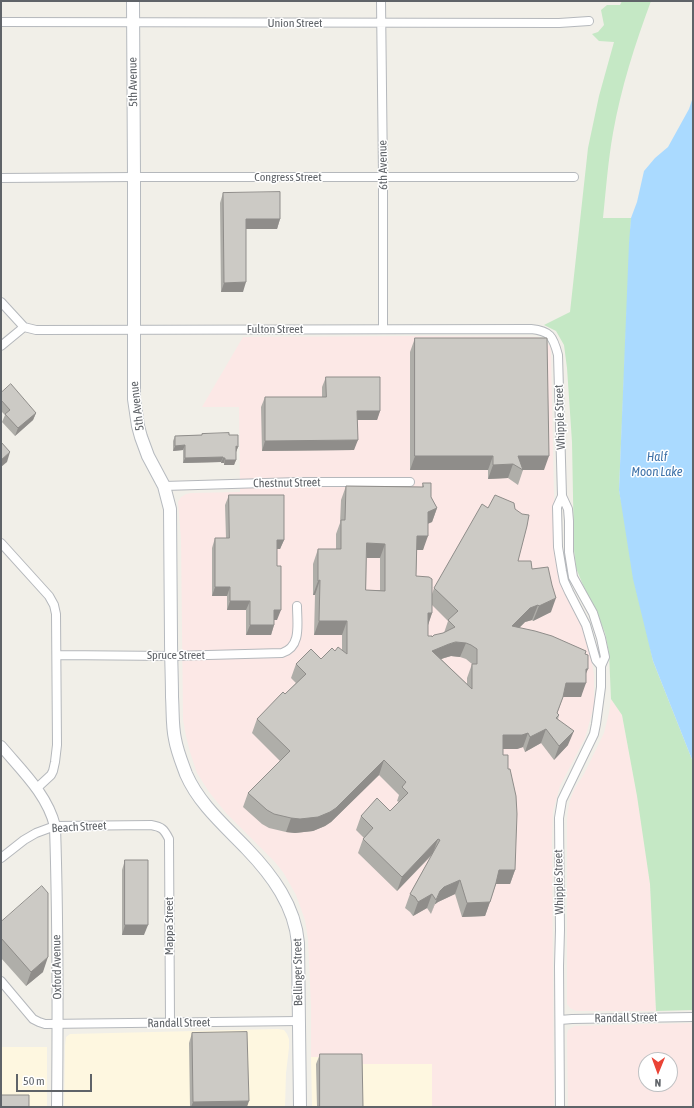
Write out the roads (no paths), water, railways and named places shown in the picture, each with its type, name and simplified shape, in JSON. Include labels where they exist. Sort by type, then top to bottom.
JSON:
[{"type":"main road","name":"5th Avenue","points":[[133,1],[134,399],[138,426],[148,456],[164,486],[170,509],[171,656],[175,740],[187,775],[216,818]]},
{"type":"main road","name":"Bellinger Street","points":[[216,818],[268,872],[281,892],[290,910],[296,929],[298,943],[300,1107]]},
{"type":"street","name":"6th Avenue","points":[[381,1],[383,329]]},
{"type":"street","name":"Union Street","points":[[1,22],[559,23],[589,21]]},
{"type":"street","name":"Congress Street","points":[[1,178],[134,176],[574,177]]},
{"type":"street","points":[[1,302],[24,328],[1,346]]},
{"type":"street","name":"Fulton Street","points":[[24,328],[36,330],[531,329],[541,330],[553,339]]},
{"type":"street","name":"Whipple Street","points":[[553,339],[558,355],[562,496],[568,509],[569,552],[573,577],[593,613],[605,657],[601,666],[602,675],[600,699],[594,734],[562,800],[559,818],[560,1107]]},
{"type":"street","name":"Chestnut Street","points":[[164,486],[299,482],[410,482]]},
{"type":"street","name":"Whipple Street","points":[[562,496],[557,507],[558,547],[562,571],[569,592],[586,625],[596,660],[601,666]]},
{"type":"street","points":[[1,543],[49,596],[54,605],[56,614],[57,745],[55,762],[51,775],[37,788]]},
{"type":"street","name":"Spruce Street","points":[[57,655],[171,656],[278,654],[293,648],[297,637],[298,606]]},
{"type":"street","name":"Oxford Avenue","points":[[1,746],[37,788],[48,807],[55,826],[57,884],[57,1107]]},
{"type":"street","name":"Beach Street","points":[[1,858],[24,840],[36,833],[55,826],[151,825],[158,826],[164,830]]},
{"type":"street","name":"Mappa Street","points":[[164,830],[169,839],[170,1023]]},
{"type":"street","name":"Randall Street","points":[[1,981],[33,1019],[45,1024],[299,1021]]},
{"type":"street","name":"Randall Street","points":[[560,1020],[572,1018],[693,1017]]},
{"type":"water","name":"Half Moon Lake","points":[[693,97],[693,762],[653,661],[633,579],[619,490],[631,218],[637,202],[644,171],[655,158],[668,147],[689,109]]}]
